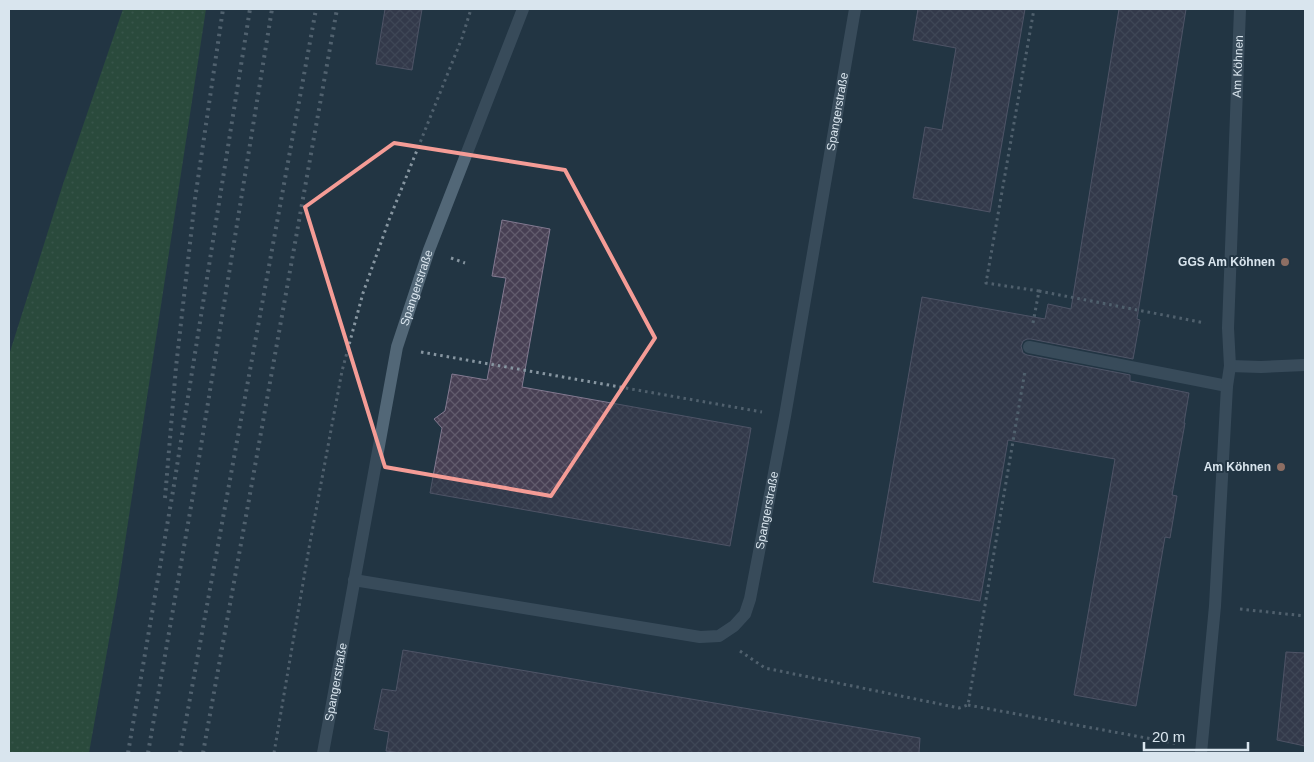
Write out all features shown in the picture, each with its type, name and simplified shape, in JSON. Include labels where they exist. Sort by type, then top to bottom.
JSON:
[{"type":"street","name":"Spangerstraße","points":[[324,753],[397,347],[429,250],[523,9]]},
{"type":"street","name":"Spangerstraße","points":[[719,636],[734,626],[745,614],[750,599],[785,416],[855,9]]},
{"type":"street","name":"Am Köhnen","points":[[1202,751],[1230,366],[1228,328],[1240,9]]},
{"type":"street","points":[[1029,347],[1228,386]]},
{"type":"street","points":[[1230,366],[1305,365]]},
{"type":"street","points":[[354,580],[700,637],[719,636]]},
{"type":"path","points":[[274,753],[342,371],[363,294],[389,220],[472,9]]},
{"type":"path","points":[[1034,9],[986,284],[1039,291],[1228,328]]},
{"type":"path","points":[[968,705],[1039,291]]},
{"type":"path","points":[[397,347],[785,416]]},
{"type":"path","points":[[1214,606],[1305,616]]},
{"type":"path","points":[[719,636],[764,668],[959,708],[968,705],[1202,751]]},
{"type":"highlighted area","points":[[394,143],[565,170],[655,338],[551,496],[385,467],[305,207]]},
{"type":"green space","points":[[123,9],[206,9],[117,595],[89,753],[9,753],[9,355],[63,184]]},
{"type":"building","points":[[385,9],[422,9],[412,70],[376,64]]},
{"type":"building","points":[[918,9],[1025,9],[990,212],[913,198],[925,127],[942,130],[956,48],[913,40]]},
{"type":"building","points":[[1119,9],[1186,9],[1137,319],[1140,320],[1133,359],[1031,339],[1023,341],[1021,346],[1023,353],[1027,355],[1130,375],[1130,381],[1189,393],[1172,495],[1177,496],[1170,538],[1165,537],[1136,706],[1074,695],[1115,459],[1008,440],[980,601],[873,582],[922,297],[1045,319],[1048,304],[1071,309]]},
{"type":"building","points":[[502,220],[550,229],[522,387],[751,428],[730,546],[430,493],[442,428],[434,419],[445,411],[452,374],[487,380],[506,278],[492,276]]},
{"type":"building","points":[[403,650],[920,738],[919,753],[401,753],[386,751],[389,732],[374,729],[382,689],[396,691]]},
{"type":"building","points":[[1286,652],[1305,653],[1305,746],[1277,740]]},
{"type":"railway","points":[[165,498],[176,367],[195,199],[223,9]]},
{"type":"railway","points":[[128,753],[173,491],[250,9]]},
{"type":"railway","points":[[148,753],[193,495],[272,9]]},
{"type":"railway","points":[[180,753],[316,9]]},
{"type":"railway","points":[[203,753],[337,9]]},
{"type":"place","name":"GGS Am Köhnen","points":[[1285,262]]},
{"type":"place","name":"Am Köhnen","points":[[1281,467]]}]
